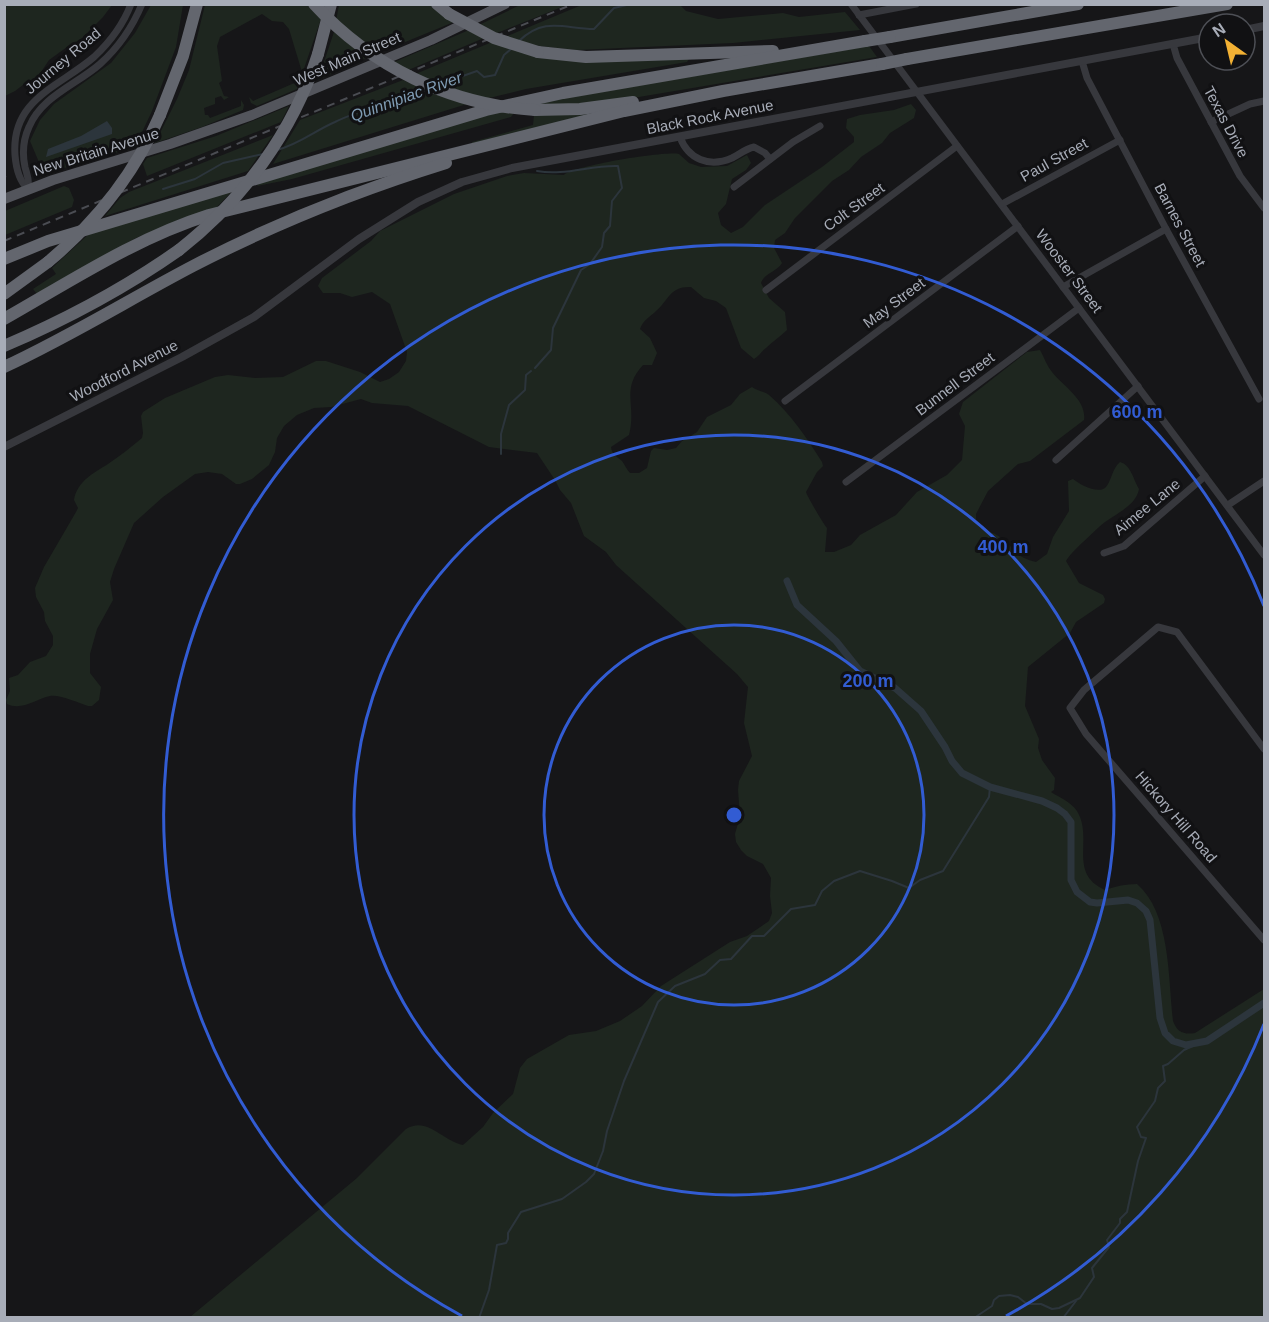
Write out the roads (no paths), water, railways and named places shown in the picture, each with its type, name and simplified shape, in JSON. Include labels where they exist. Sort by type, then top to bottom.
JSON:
[{"type":"highway","points":[[4,294],[48,262],[90,223],[142,153],[183,56],[197,4]]},
{"type":"highway","points":[[314,4],[337,28],[387,65],[417,81],[482,103],[536,110],[598,107],[750,82],[784,80]]},
{"type":"highway","points":[[4,354],[61,325],[149,270],[220,215],[261,165],[293,114],[318,54],[331,4]]},
{"type":"highway","points":[[437,4],[449,14],[494,38],[538,52],[566,56],[771,51],[834,46]]},
{"type":"highway","points":[[4,259],[48,241],[473,113],[545,97],[1078,4]]},
{"type":"highway","points":[[4,319],[133,246],[197,219],[560,127],[673,101],[1227,4]]},
{"type":"highway","points":[[4,368],[192,266],[294,219],[396,180],[525,141],[560,127]]},
{"type":"highway","points":[[4,346],[99,300]]},
{"type":"main road","name":"West Main Street","points":[[198,135],[327,84],[461,26],[505,4]]},
{"type":"main road","name":"New Britain Avenue","points":[[4,200],[28,189],[198,135]]},
{"type":"street","name":"Journey Road","points":[[28,189],[20,179],[15,145],[16,133],[26,110],[44,92],[103,48],[121,25],[131,4]]},
{"type":"street","name":"Journey Road","points":[[28,189],[24,146],[25,136],[34,116],[50,99],[110,55],[130,30],[142,4]]},
{"type":"street","name":"Wooster Street","points":[[851,4],[1264,555]]},
{"type":"street","points":[[859,15],[916,4]]},
{"type":"street","name":"Black Rock Avenue","points":[[254,317],[396,213],[440,191],[486,174],[1197,39]]},
{"type":"street","name":"Texas Drive","points":[[1173,44],[1177,58],[1240,176],[1264,208]]},
{"type":"street","name":"Barnes Street","points":[[1082,61],[1087,78],[1166,229],[1259,399]]},
{"type":"street","points":[[1211,123],[1250,104],[1264,101]]},
{"type":"street","points":[[734,187],[770,159],[820,126]]},
{"type":"street","points":[[680,137],[692,156],[704,161],[724,160],[754,147],[770,159]]},
{"type":"street","name":"Paul Street","points":[[1002,204],[1120,140]]},
{"type":"street","name":"Colt Street","points":[[766,290],[957,146]]},
{"type":"street","name":"May Street","points":[[786,400],[1018,226]]},
{"type":"street","points":[[1064,287],[1166,229]]},
{"type":"street","name":"Bunnell Street","points":[[846,482],[1080,308]]},
{"type":"street","name":"Woodford Avenue","points":[[4,447],[182,357],[254,317]]},
{"type":"street","points":[[1056,460],[1138,386]]},
{"type":"street","name":"Aimee Lane","points":[[1104,553],[1124,546],[1205,476]]},
{"type":"street","points":[[1228,505],[1264,481]]},
{"type":"street","name":"Hickory Hill Road","points":[[1264,749],[1177,632],[1158,627],[1084,690],[1070,708],[1086,734],[1264,940]]},
{"type":"waterway","name":"Quinnipiac River","points":[[519,41],[528,33],[547,26],[594,29],[614,8],[631,4]]},
{"type":"waterway","name":"Quinnipiac River","points":[[440,84],[477,71],[484,77],[495,75],[504,55],[511,49]]},
{"type":"waterway","name":"Quinnipiac River","points":[[277,150],[346,117],[427,90]]},
{"type":"waterway","name":"Quinnipiac River","points":[[163,189],[195,179],[223,163],[263,154]]},
{"type":"waterway","points":[[535,368],[551,350],[553,328],[581,270],[590,264],[602,247],[604,233],[610,226],[612,201],[622,188],[618,166],[558,172],[537,171]]},
{"type":"waterway","points":[[501,454],[501,434],[509,405],[525,390],[526,375],[531,371]]},
{"type":"waterway","points":[[787,581],[797,605],[836,641],[860,671],[895,688],[921,711],[962,773],[990,787],[1042,801],[1065,814],[1071,822],[1071,880],[1077,892],[1090,902],[1128,900],[1137,903],[1146,911],[1150,920],[1160,1018],[1165,1033],[1173,1041],[1186,1045],[1207,1041],[1264,1003]]},
{"type":"waterway","points":[[479,1318],[489,1290],[497,1245],[506,1243],[508,1233],[521,1212],[562,1199],[594,1174],[624,1081],[658,1002],[675,986],[705,974],[720,960],[731,959],[752,936],[764,936],[791,909],[815,905],[822,891],[834,881],[860,871],[909,888],[920,880],[943,871],[989,797],[990,787]]},
{"type":"waterway","points":[[974,1318],[992,1306],[994,1300],[999,1296],[1010,1295],[1018,1297],[1027,1304],[1041,1304],[1052,1309],[1080,1298],[1094,1277],[1092,1268],[1109,1247],[1107,1240],[1127,1212],[1138,1161],[1146,1138],[1141,1137],[1137,1127],[1155,1101],[1158,1088],[1165,1081],[1163,1066],[1184,1050],[1195,1045]]},
{"type":"waterway","points":[[1063,1318],[1076,1301]]},
{"type":"railway","points":[[4,241],[573,4]]}]
